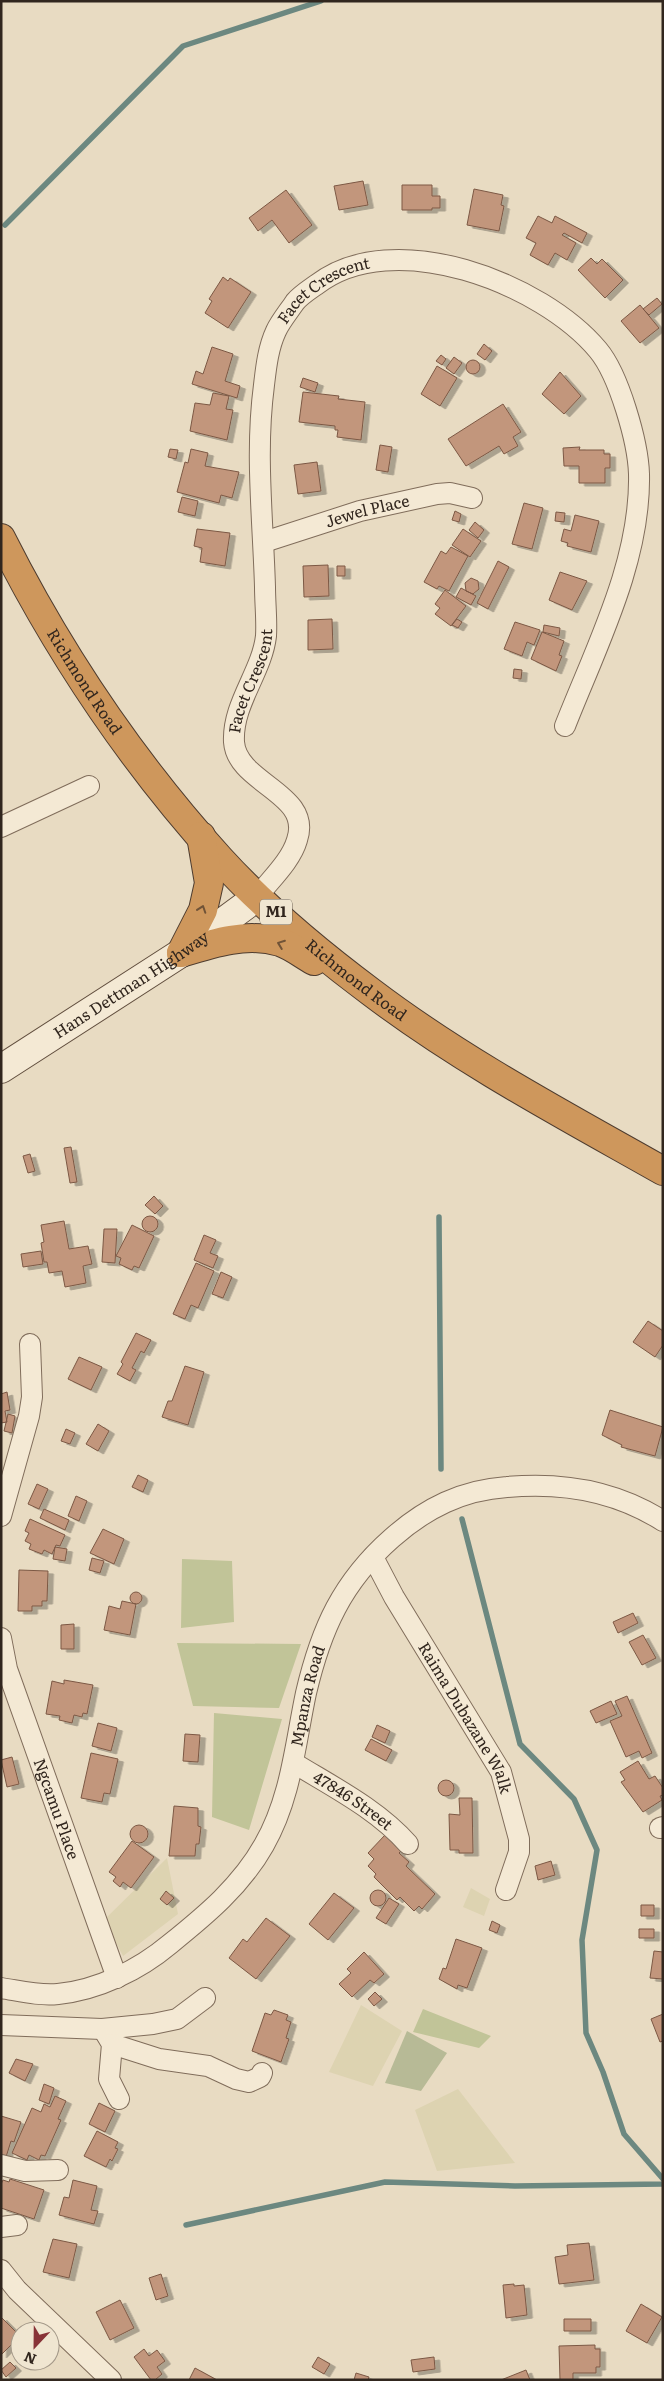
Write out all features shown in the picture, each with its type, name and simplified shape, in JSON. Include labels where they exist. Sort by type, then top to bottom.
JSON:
[{"type":"highway","name":"Richmond Road","points":[[1,538],[29,593],[90,691],[169,800],[258,897],[370,992],[440,1040],[663,1172]]},
{"type":"highway","points":[[181,953],[203,910],[209,883],[201,836]]},
{"type":"highway","points":[[181,953],[234,939],[259,939],[280,942],[370,992]]},
{"type":"street","name":"Facet Crescent","points":[[258,897],[287,859],[297,841],[300,823],[294,810],[251,773],[238,757],[234,743],[235,729],[242,703],[263,652],[266,634],[264,542],[259,479],[261,408],[267,361],[276,331],[297,300],[331,273],[378,260],[431,262],[472,272],[505,284],[570,321],[608,363],[632,430],[639,473],[636,524],[620,586],[565,726]]},
{"type":"street","name":"Jewel Place","points":[[264,542],[360,511],[437,494],[450,493],[472,498]]},
{"type":"street","points":[[1,827],[89,786]]},
{"type":"street","name":"Hans Dettman Highway","points":[[1,1069],[181,953],[258,897]]},
{"type":"street","points":[[1,1516],[29,1416],[32,1397],[30,1344]]},
{"type":"street","name":"Mpanza Road","points":[[1,1988],[27,1993],[56,1994],[82,1990],[117,1978],[159,1954],[214,1908],[244,1876],[265,1844],[276,1820],[294,1763],[306,1695],[324,1629],[358,1572],[414,1518],[450,1500],[483,1489],[539,1484],[592,1491],[644,1508],[663,1521]]},
{"type":"street","name":"Raima Dubazane Walk","points":[[373,1556],[394,1597],[501,1772],[519,1839],[519,1852],[506,1890]]},
{"type":"street","name":"Ngcamu Place","points":[[1,1638],[7,1669],[117,1978]]},
{"type":"street","name":"47846 Street","points":[[294,1763],[372,1811],[396,1830],[408,1844]]},
{"type":"street","points":[[107,2036],[177,2019],[205,1998]]},
{"type":"street","points":[[1,2025],[107,2036],[159,2060],[208,2066],[236,2079],[249,2082],[260,2077],[262,2073]]},
{"type":"street","points":[[107,2036],[109,2079],[119,2099]]},
{"type":"street","points":[[1,2165],[25,2171],[58,2170]]},
{"type":"street","points":[[1,2270],[17,2290],[111,2380]]},
{"type":"shaded area","points":[[167,1858],[178,1914],[123,1956],[104,1920]]},
{"type":"shaded area","points":[[471,1888],[490,1899],[484,1916],[463,1907]]},
{"type":"shaded area","points":[[361,2005],[402,2031],[373,2086],[329,2072]]},
{"type":"shaded area","points":[[458,2089],[515,2163],[437,2171],[415,2110]]},
{"type":"green space","points":[[182,1559],[232,1561],[234,1622],[181,1628]]},
{"type":"green space","points":[[177,1643],[301,1644],[279,1708],[193,1706]]},
{"type":"green space","points":[[214,1713],[282,1719],[249,1830],[212,1817]]},
{"type":"green space","points":[[423,2009],[491,2036],[479,2048],[413,2032]]},
{"type":"green space","points":[[407,2031],[447,2053],[421,2091],[385,2083]]},
{"type":"building","points":[[363,181],[368,205],[339,210],[334,186]]},
{"type":"building","points":[[402,185],[432,185],[432,196],[440,196],[440,208],[432,208],[432,210],[402,210]]},
{"type":"building","points":[[474,189],[503,195],[501,205],[504,206],[499,231],[467,225]]},
{"type":"building","points":[[286,190],[312,225],[289,243],[272,220],[258,231],[249,218]]},
{"type":"building","points":[[538,216],[552,223],[555,216],[587,233],[582,243],[564,233],[562,235],[576,243],[567,260],[555,253],[548,265],[530,255],[536,243],[526,238]]},
{"type":"building","points":[[591,258],[597,264],[602,259],[623,280],[605,298],[578,270]]},
{"type":"building","points":[[223,277],[228,281],[230,278],[251,292],[228,328],[205,313],[212,301],[209,299]]},
{"type":"building","points":[[657,298],[662,304],[649,315],[643,309]]},
{"type":"building","points":[[640,305],[659,328],[640,343],[621,321]]},
{"type":"building","points":[[484,344],[492,351],[485,360],[477,354]]},
{"type":"building","points":[[212,347],[233,354],[225,381],[240,386],[237,398],[192,384],[196,371],[203,374]]},
{"type":"building","points":[[441,355],[446,359],[442,365],[436,361]]},
{"type":"building","points":[[454,357],[462,363],[454,374],[446,368]]},
{"type":"building","points":[[473,360],[478,362],[480,367],[478,372],[473,374],[468,372],[466,367],[468,362]]},
{"type":"building","points":[[437,366],[457,378],[440,406],[421,394]]},
{"type":"building","points":[[560,372],[581,396],[564,414],[542,394]]},
{"type":"building","points":[[303,378],[318,383],[315,392],[300,387]]},
{"type":"building","points":[[303,392],[339,396],[338,399],[365,402],[361,440],[337,437],[338,430],[335,430],[335,426],[299,422]]},
{"type":"building","points":[[213,393],[229,396],[226,409],[233,410],[227,440],[190,431],[195,403],[210,405]]},
{"type":"building","points":[[503,404],[521,432],[513,437],[518,446],[504,454],[499,446],[466,466],[448,439]]},
{"type":"building","points":[[380,445],[392,447],[388,472],[376,470]]},
{"type":"building","points":[[580,447],[579,450],[604,450],[604,454],[610,454],[610,468],[605,468],[605,483],[579,483],[579,466],[564,466],[563,448]]},
{"type":"building","points":[[170,449],[178,450],[176,459],[168,457]]},
{"type":"building","points":[[191,449],[208,453],[205,466],[239,472],[232,498],[221,495],[219,503],[177,492],[185,462],[188,463]]},
{"type":"building","points":[[317,462],[321,491],[298,494],[294,465]]},
{"type":"building","points":[[182,497],[198,501],[195,516],[178,512]]},
{"type":"building","points":[[524,503],[543,508],[532,549],[512,544]]},
{"type":"building","points":[[455,511],[461,514],[459,522],[452,520]]},
{"type":"building","points":[[556,512],[565,513],[564,522],[555,521]]},
{"type":"building","points":[[575,515],[599,521],[591,552],[567,546],[568,543],[561,541],[564,529],[571,531]]},
{"type":"building","points":[[475,522],[484,530],[478,538],[469,530]]},
{"type":"building","points":[[197,529],[230,533],[225,566],[200,562],[202,548],[194,546]]},
{"type":"building","points":[[463,529],[481,541],[470,557],[452,545]]},
{"type":"building","points":[[451,547],[468,556],[449,591],[439,586],[437,589],[424,582],[441,551],[446,554]]},
{"type":"building","points":[[498,561],[509,567],[488,609],[477,603]]},
{"type":"building","points":[[328,565],[329,596],[304,597],[303,566]]},
{"type":"building","points":[[337,566],[345,566],[345,576],[337,576]]},
{"type":"building","points":[[560,572],[587,581],[572,610],[549,600]]},
{"type":"building","points":[[471,578],[478,581],[479,589],[473,594],[466,591],[465,583]]},
{"type":"building","points":[[461,588],[476,596],[471,605],[456,597]]},
{"type":"building","points":[[445,590],[466,606],[451,626],[435,614],[440,608],[435,604]]},
{"type":"building","points":[[332,619],[333,649],[308,650],[308,620]]},
{"type":"building","points":[[457,619],[462,622],[458,628],[452,625]]},
{"type":"building","points":[[515,622],[540,630],[534,645],[527,642],[522,656],[504,649]]},
{"type":"building","points":[[544,625],[560,628],[559,636],[543,632]]},
{"type":"building","points":[[542,632],[564,641],[559,655],[562,656],[556,671],[531,659]]},
{"type":"building","points":[[514,669],[522,670],[521,679],[513,678]]},
{"type":"building","points":[[71,1147],[77,1182],[70,1183],[64,1148]]},
{"type":"building","points":[[30,1154],[35,1171],[28,1173],[23,1156]]},
{"type":"building","points":[[154,1196],[163,1206],[155,1214],[145,1205]]},
{"type":"building","points":[[147,1216],[153,1216],[158,1221],[156,1230],[147,1232],[142,1227],[142,1221]]},
{"type":"building","points":[[64,1221],[69,1249],[88,1246],[92,1264],[83,1266],[86,1283],[65,1287],[62,1271],[49,1273],[47,1262],[44,1262],[41,1243],[44,1242],[41,1225]]},
{"type":"building","points":[[132,1225],[154,1236],[139,1268],[134,1266],[132,1270],[119,1264],[121,1258],[116,1256]]},
{"type":"building","points":[[104,1229],[117,1229],[115,1263],[102,1262]]},
{"type":"building","points":[[204,1235],[216,1240],[210,1253],[218,1256],[213,1268],[194,1260]]},
{"type":"building","points":[[41,1251],[43,1264],[23,1267],[21,1254]]},
{"type":"building","points":[[196,1263],[214,1271],[198,1308],[191,1305],[185,1319],[173,1314]]},
{"type":"building","points":[[221,1272],[232,1277],[223,1298],[212,1294]]},
{"type":"building","points":[[648,1321],[663,1331],[663,1345],[655,1357],[633,1342]]},
{"type":"building","points":[[136,1333],[151,1340],[144,1353],[141,1351],[132,1368],[136,1370],[130,1381],[117,1374]]},
{"type":"building","points":[[79,1357],[102,1367],[91,1390],[68,1379]]},
{"type":"building","points":[[185,1366],[204,1372],[188,1425],[162,1417],[168,1401],[172,1401]]},
{"type":"building","points":[[7,1392],[10,1410],[5,1411],[7,1422],[1,1423],[1,1394]]},
{"type":"building","points":[[610,1410],[663,1427],[655,1456],[621,1447],[622,1445],[602,1435]]},
{"type":"building","points":[[8,1414],[15,1416],[12,1433],[4,1431]]},
{"type":"building","points":[[98,1424],[109,1431],[98,1451],[86,1444]]},
{"type":"building","points":[[66,1429],[75,1433],[70,1444],[61,1441]]},
{"type":"building","points":[[138,1475],[148,1480],[143,1492],[132,1487]]},
{"type":"building","points":[[37,1484],[48,1489],[39,1509],[28,1504]]},
{"type":"building","points":[[76,1496],[87,1501],[79,1521],[68,1516]]},
{"type":"building","points":[[44,1509],[69,1520],[65,1530],[40,1518]]},
{"type":"building","points":[[30,1519],[65,1535],[60,1546],[56,1545],[52,1554],[44,1550],[42,1554],[29,1549],[31,1544],[25,1541],[29,1533],[25,1531]]},
{"type":"building","points":[[103,1529],[124,1539],[114,1564],[90,1553]]},
{"type":"building","points":[[55,1547],[67,1549],[65,1561],[53,1559]]},
{"type":"building","points":[[92,1558],[104,1561],[100,1573],[89,1570]]},
{"type":"building","points":[[19,1570],[48,1571],[47,1601],[42,1601],[42,1606],[32,1606],[32,1611],[18,1611]]},
{"type":"building","points":[[136,1592],[142,1598],[136,1604],[130,1598]]},
{"type":"building","points":[[122,1601],[136,1604],[130,1635],[104,1630],[109,1606],[120,1609]]},
{"type":"building","points":[[633,1613],[638,1623],[618,1633],[613,1622]]},
{"type":"building","points":[[74,1624],[74,1649],[61,1649],[61,1625]]},
{"type":"building","points":[[643,1635],[656,1658],[642,1665],[629,1642]]},
{"type":"building","points":[[64,1680],[93,1685],[87,1714],[83,1713],[82,1717],[74,1715],[72,1723],[59,1720],[60,1716],[46,1714],[52,1681],[64,1684]]},
{"type":"building","points":[[627,1696],[652,1753],[642,1758],[639,1751],[626,1757],[610,1721],[622,1716],[615,1701]]},
{"type":"building","points":[[611,1701],[617,1714],[596,1723],[590,1711]]},
{"type":"building","points":[[98,1723],[117,1728],[111,1751],[92,1746]]},
{"type":"building","points":[[377,1725],[390,1731],[385,1743],[372,1737]]},
{"type":"building","points":[[185,1734],[200,1735],[198,1762],[183,1761]]},
{"type":"building","points":[[371,1739],[392,1750],[386,1761],[365,1750]]},
{"type":"building","points":[[91,1753],[118,1759],[110,1794],[104,1793],[102,1802],[81,1798]]},
{"type":"building","points":[[12,1757],[19,1784],[7,1787],[1,1760]]},
{"type":"building","points":[[638,1761],[649,1779],[655,1776],[663,1788],[663,1795],[660,1796],[662,1800],[643,1812],[621,1782],[625,1780],[620,1772]]},
{"type":"building","points":[[446,1780],[452,1782],[454,1788],[452,1794],[446,1796],[440,1794],[438,1788],[440,1782]]},
{"type":"building","points":[[459,1798],[472,1798],[473,1853],[459,1853],[459,1850],[450,1850],[449,1814],[460,1815]]},
{"type":"building","points":[[174,1806],[198,1808],[198,1826],[201,1827],[195,1856],[169,1856]]},
{"type":"building","points":[[135,1825],[143,1825],[148,1830],[146,1841],[135,1843],[130,1838],[130,1830]]},
{"type":"building","points":[[385,1835],[402,1850],[399,1853],[409,1862],[406,1866],[435,1894],[422,1909],[419,1906],[414,1911],[400,1897],[397,1900],[374,1877],[376,1874],[368,1866],[374,1859],[368,1853]]},
{"type":"building","points":[[132,1841],[154,1857],[131,1888],[123,1882],[120,1887],[113,1881],[116,1877],[109,1872]]},
{"type":"building","points":[[551,1861],[555,1875],[538,1880],[535,1866]]},
{"type":"building","points":[[378,1890],[384,1892],[386,1898],[384,1904],[378,1906],[372,1904],[370,1898],[372,1892]]},
{"type":"building","points":[[166,1891],[174,1898],[167,1905],[160,1899]]},
{"type":"building","points":[[334,1893],[354,1908],[328,1940],[309,1924]]},
{"type":"building","points":[[389,1898],[399,1904],[386,1924],[376,1918]]},
{"type":"building","points":[[641,1905],[654,1905],[654,1916],[641,1916]]},
{"type":"building","points":[[266,1918],[290,1936],[256,1979],[229,1958],[243,1939],[247,1942]]},
{"type":"building","points":[[492,1921],[500,1925],[497,1933],[489,1930]]},
{"type":"building","points":[[639,1929],[654,1929],[654,1938],[639,1938]]},
{"type":"building","points":[[456,1939],[482,1948],[467,1988],[458,1985],[457,1989],[439,1979],[443,1968],[446,1969]]},
{"type":"building","points":[[654,1951],[663,1952],[663,1979],[650,1978]]},
{"type":"building","points":[[364,1952],[384,1974],[374,1983],[370,1980],[352,1997],[339,1984],[351,1973],[347,1969]]},
{"type":"building","points":[[375,1992],[382,1999],[374,2006],[368,1999]]},
{"type":"building","points":[[274,2010],[288,2015],[286,2020],[291,2022],[286,2038],[289,2039],[281,2062],[252,2051],[265,2013],[271,2015]]},
{"type":"building","points":[[663,2014],[663,2041],[660,2042],[651,2019]]},
{"type":"building","points":[[16,2059],[33,2064],[25,2081],[9,2073]]},
{"type":"building","points":[[44,2084],[54,2088],[49,2104],[39,2100]]},
{"type":"building","points":[[55,2096],[66,2101],[58,2119],[61,2120],[45,2156],[41,2155],[39,2160],[29,2155],[27,2160],[12,2153],[32,2108],[41,2112],[44,2104],[50,2107]]},
{"type":"building","points":[[99,2103],[115,2111],[105,2132],[89,2124]]},
{"type":"building","points":[[1,2116],[21,2122],[14,2142],[11,2141],[6,2157],[1,2155]]},
{"type":"building","points":[[97,2131],[118,2142],[115,2148],[118,2149],[112,2161],[110,2159],[106,2167],[84,2156]]},
{"type":"building","points":[[10,2179],[44,2190],[34,2219],[1,2208],[1,2184],[3,2180],[9,2182]]},
{"type":"building","points":[[73,2180],[97,2186],[91,2210],[98,2211],[94,2224],[59,2215],[64,2197],[69,2198]]},
{"type":"building","points":[[53,2239],[77,2244],[69,2278],[43,2272]]},
{"type":"building","points":[[589,2243],[594,2280],[559,2284],[555,2257],[568,2255],[567,2245]]},
{"type":"building","points":[[161,2274],[168,2296],[156,2300],[149,2278]]},
{"type":"building","points":[[514,2284],[514,2286],[524,2285],[527,2315],[506,2318],[503,2285]]},
{"type":"building","points":[[120,2300],[134,2328],[110,2340],[96,2312]]},
{"type":"building","points":[[641,2304],[662,2317],[647,2343],[626,2331]]},
{"type":"building","points":[[1,2317],[10,2326],[10,2346],[1,2355]]},
{"type":"building","points":[[564,2319],[591,2319],[591,2331],[564,2331]]},
{"type":"building","points":[[595,2345],[595,2349],[600,2349],[600,2367],[596,2367],[596,2373],[573,2373],[573,2380],[560,2380],[559,2346]]},
{"type":"building","points":[[144,2349],[149,2356],[157,2350],[165,2361],[157,2367],[162,2374],[155,2380],[151,2380],[134,2357]]},
{"type":"building","points":[[318,2357],[330,2364],[324,2374],[312,2367]]},
{"type":"building","points":[[434,2357],[435,2369],[413,2372],[411,2360]]},
{"type":"building","points":[[10,2362],[10,2371],[13,2371],[6,2377],[1,2370]]},
{"type":"building","points":[[195,2368],[217,2380],[189,2380]]},
{"type":"building","points":[[526,2370],[530,2380],[501,2380]]},
{"type":"building","points":[[356,2373],[369,2377],[368,2380],[354,2380]]},
{"type":"waterway","points":[[5,225],[183,46],[321,1]]},
{"type":"waterway","points":[[439,1217],[441,1469]]},
{"type":"waterway","points":[[462,1519],[520,1744],[574,1799],[597,1850],[582,1940],[586,2033],[603,2072],[624,2134],[663,2179]]},
{"type":"waterway","points":[[186,2225],[385,2182],[515,2186],[663,2184]]}]
